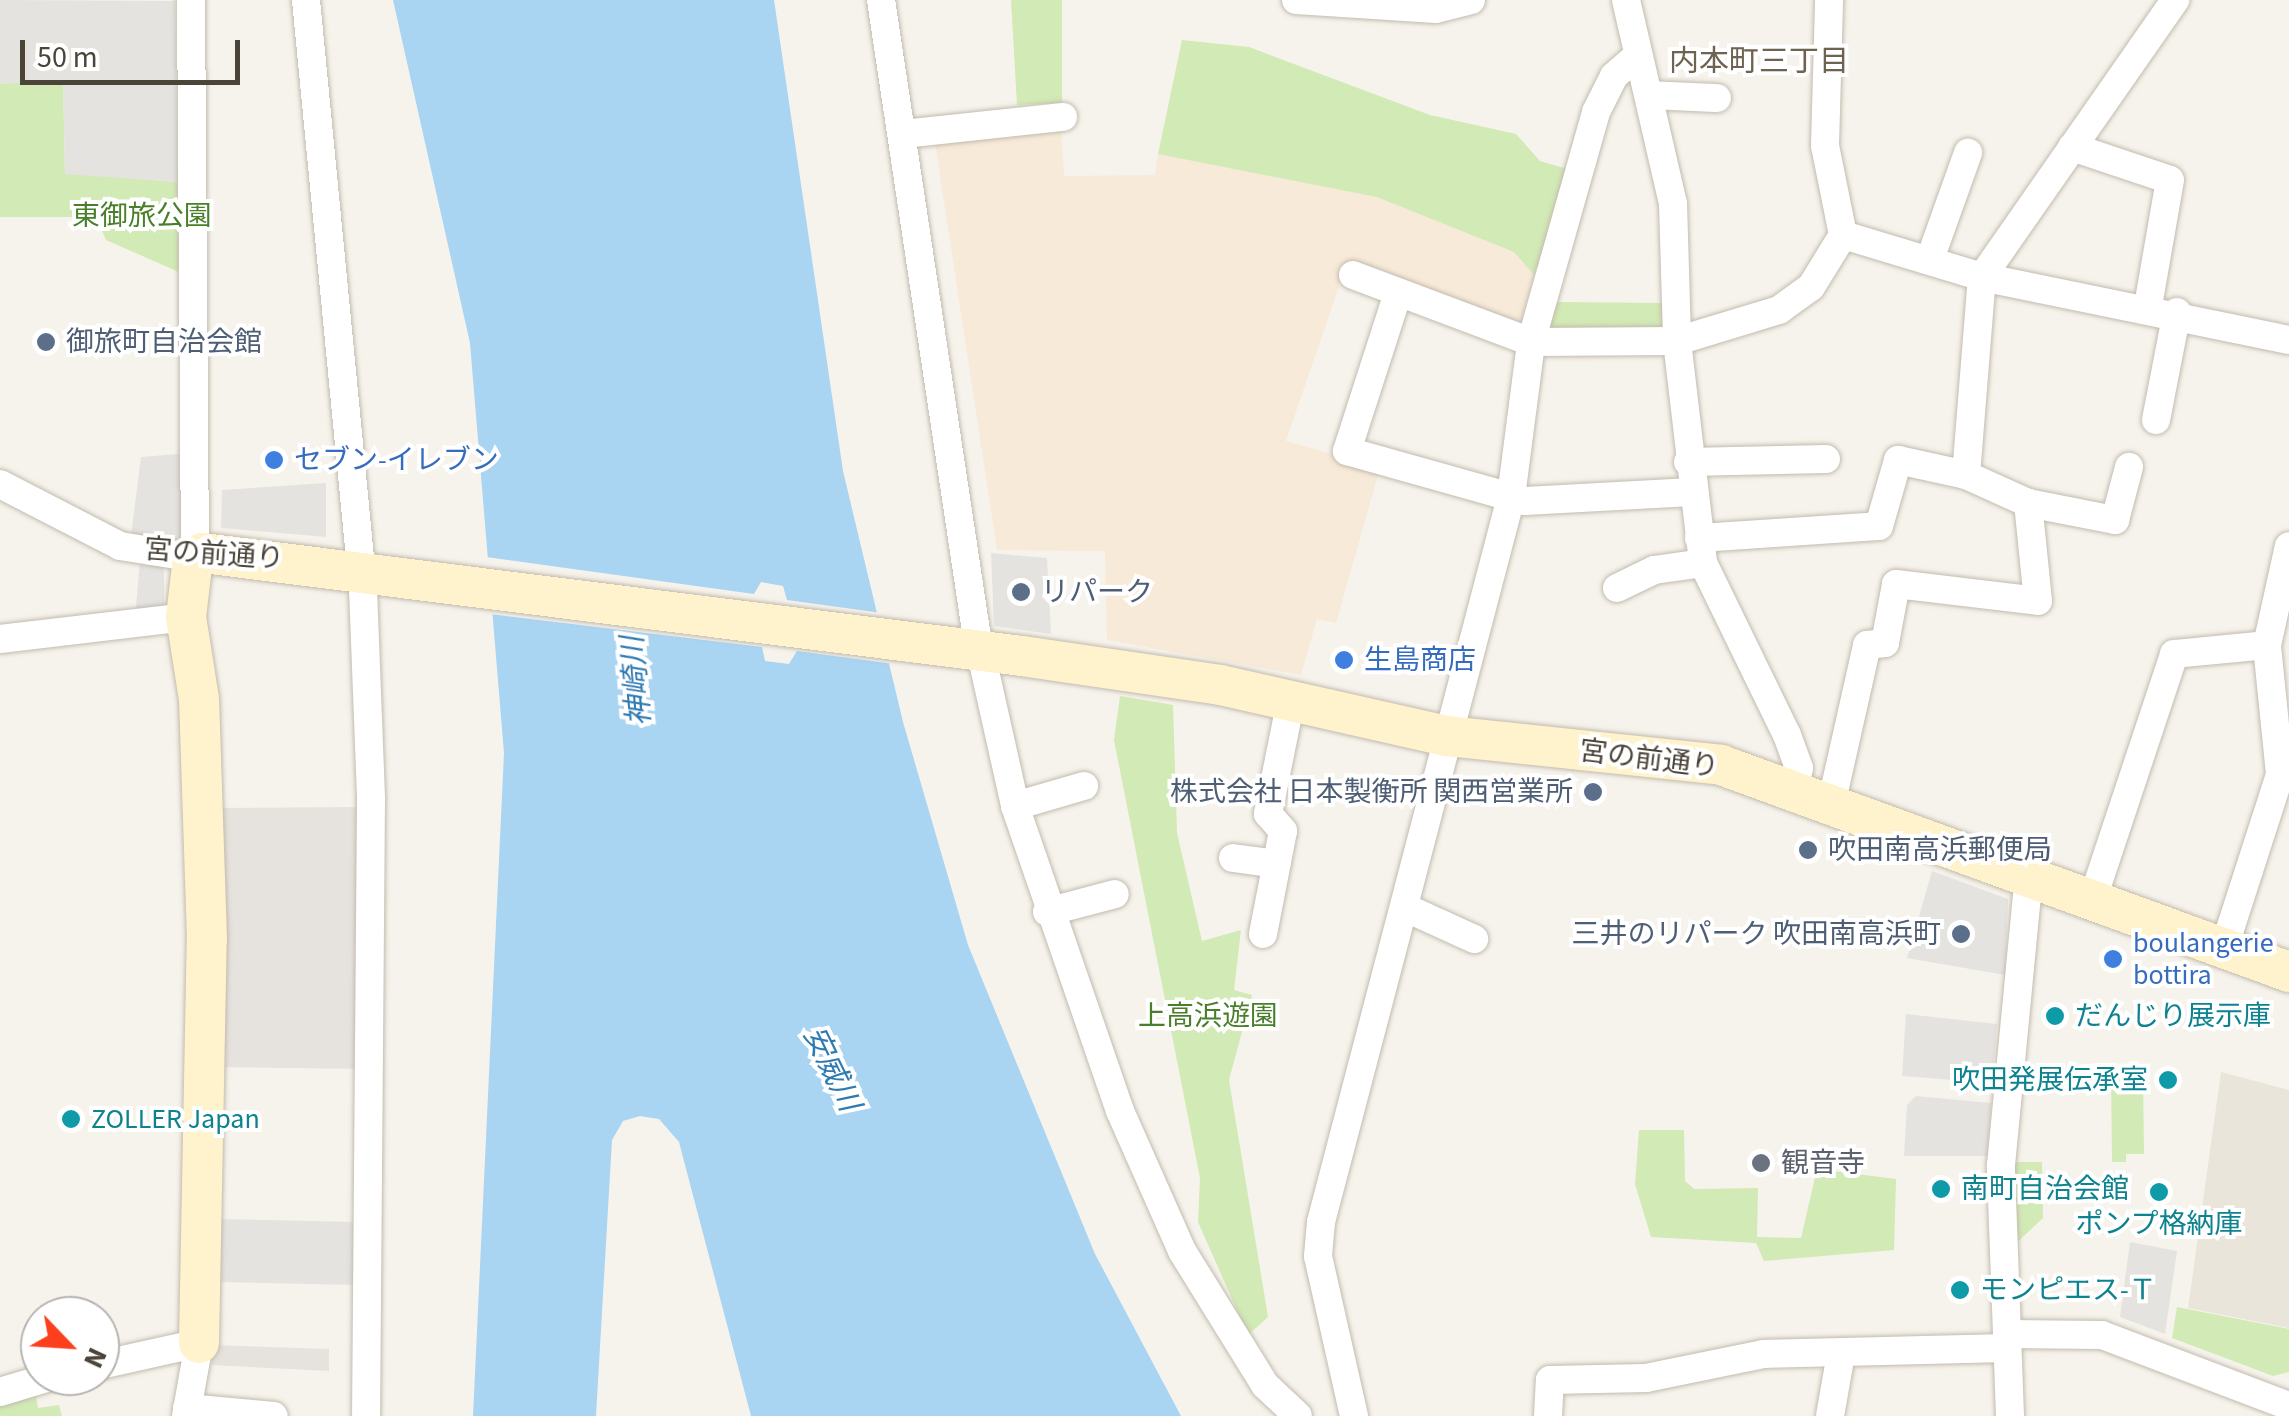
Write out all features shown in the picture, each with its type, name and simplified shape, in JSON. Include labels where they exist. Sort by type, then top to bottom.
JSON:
[{"type":"street","points":[[190,0],[195,558],[186,616],[199,699],[207,938],[199,1343],[186,1412],[274,1416]]},
{"type":"street","points":[[306,0],[372,568],[366,1416]]},
{"type":"street","points":[[881,0],[974,650],[1046,912],[1182,1252],[1265,1385],[1298,1416]]},
{"type":"street","points":[[1296,0],[1436,9],[1471,0]]},
{"type":"street","points":[[1626,0],[1673,203],[1677,341],[1701,551],[1788,735],[1799,768],[1794,791]]},
{"type":"street","points":[[1353,275],[1531,342],[1677,341],[1778,310],[1811,287],[1843,235],[1825,146],[1829,0]]},
{"type":"street","points":[[1966,475],[1982,277],[2175,0]]},
{"type":"street","points":[[1354,1416],[1318,1256],[1321,1222],[1511,497],[1531,342],[1596,112],[1614,76],[1638,55]]},
{"type":"street","points":[[1650,95],[1717,98]]},
{"type":"street","points":[[903,134],[1063,117]]},
{"type":"street","points":[[2072,147],[2170,180],[2148,306]]},
{"type":"street","points":[[1930,259],[1968,154]]},
{"type":"street","points":[[1843,235],[1982,277],[2148,306],[2289,340]]},
{"type":"street","points":[[1398,293],[1347,451],[1511,497],[1692,492]]},
{"type":"street","points":[[2156,420],[2177,312]]},
{"type":"street","points":[[1688,462],[1826,459]]},
{"type":"street","points":[[1617,588],[1701,551],[1879,526],[1898,460],[1966,475],[2028,503],[2115,520],[2128,468]]},
{"type":"street","name":"宮の前通り","points":[[0,484],[120,546],[195,558],[372,568],[974,650],[1291,700],[1447,736],[1722,765],[2289,972]]},
{"type":"street","points":[[1832,805],[1867,645],[1884,643],[1896,584],[2038,601],[2028,503]]},
{"type":"street","points":[[2224,950],[2280,774],[2276,630],[2289,546]]},
{"type":"street","points":[[0,638],[186,616]]},
{"type":"street","points":[[2092,901],[2174,654],[2276,630]]},
{"type":"street","points":[[1263,934],[1283,830],[1268,814],[1291,700]]},
{"type":"street","points":[[1015,806],[1084,786]]},
{"type":"street","points":[[1233,858],[1277,864]]},
{"type":"street","points":[[2010,1416],[2001,1165],[2029,876]]},
{"type":"street","points":[[1046,912],[1115,894]]},
{"type":"street","points":[[1406,908],[1474,938]]},
{"type":"street","points":[[1548,1416],[1550,1380],[1646,1378],[1764,1354],[1840,1359],[2102,1335],[2289,1406]]},
{"type":"street","points":[[120,1361],[199,1343]]},
{"type":"street","points":[[1830,1416],[1840,1359]]},
{"type":"shaded area","points":[[0,0],[175,1],[178,182],[65,174],[63,80],[0,84]]},
{"type":"shaded area","points":[[1061,129],[1064,176],[1155,175],[1158,154],[1377,196],[1514,252],[1534,275],[1519,331],[1346,266],[1286,441],[1380,468],[1336,623],[1317,619],[1301,675],[1107,640],[1105,551],[997,550],[935,143]]},
{"type":"shaded area","points":[[190,453],[185,533],[175,545],[131,536],[141,457]]},
{"type":"shaded area","points":[[326,483],[326,537],[221,528],[222,490]]},
{"type":"shaded area","name":"リパーク","points":[[991,553],[1047,558],[1051,634],[994,626]]},
{"type":"shaded area","points":[[140,561],[164,565],[164,613],[135,617]]},
{"type":"shaded area","points":[[360,807],[359,1069],[218,1067],[216,808]]},
{"type":"shaded area","name":"三井のリパーク 吹田南高浜町","points":[[1932,871],[2008,899],[2005,975],[1907,958]]},
{"type":"shaded area","points":[[1906,1014],[1997,1024],[1992,1083],[1902,1076]]},
{"type":"shaded area","points":[[2221,1072],[2289,1090],[2289,1328],[2188,1308]]},
{"type":"shaded area","points":[[1916,1096],[1991,1103],[1988,1156],[1904,1156],[1907,1105]]},
{"type":"shaded area","points":[[217,1219],[356,1222],[355,1285],[216,1282]]},
{"type":"shaded area","points":[[2130,1242],[2177,1251],[2165,1334],[2120,1317]]},
{"type":"shaded area","points":[[212,1345],[329,1349],[329,1371],[212,1365]]},
{"type":"green space","points":[[1011,0],[1062,0],[1062,103],[1017,105]]},
{"type":"green space","points":[[1182,40],[1249,47],[1430,115],[1516,134],[1540,161],[1571,170],[1534,275],[1514,252],[1377,197],[1158,154]]},
{"type":"green space","name":"東御旅公園","points":[[63,79],[65,173],[178,182],[181,273],[106,240],[96,217],[0,217],[0,84]]},
{"type":"green space","points":[[1555,302],[1665,303],[1669,335],[1546,334]]},
{"type":"green space","name":"上高浜遊園","points":[[1120,696],[1173,705],[1177,833],[1202,941],[1241,930],[1234,990],[1252,995],[1229,1080],[1268,1317],[1248,1335],[1198,1222],[1200,1178],[1114,740]]},
{"type":"green space","points":[[2111,1074],[2143,1074],[2144,1154],[2126,1154],[2126,1162],[2112,1162]]},
{"type":"green space","points":[[1639,1130],[1684,1130],[1685,1181],[1694,1189],[1758,1188],[1757,1237],[1801,1238],[1817,1169],[1896,1179],[1894,1250],[1764,1261],[1756,1243],[1651,1237],[1635,1184]]},
{"type":"green space","points":[[2013,1162],[2042,1162],[2043,1218],[2014,1245]]},
{"type":"green space","points":[[2177,1307],[2289,1329],[2289,1372],[2273,1376],[2172,1338]]},
{"type":"green space","points":[[36,1396],[38,1408],[59,1405],[62,1416],[0,1416],[0,1402]]},
{"type":"water","points":[[393,0],[774,0],[843,471],[903,722],[968,945],[1095,1254],[1181,1416],[751,1416],[679,1142],[659,1119],[640,1116],[623,1121],[612,1140],[596,1416],[473,1416],[504,753],[470,343]]},
{"type":"pier","points":[[486,557],[754,594],[761,582],[783,586],[787,600],[882,613],[894,664],[797,651],[789,664],[765,661],[762,647],[490,614]]},
{"type":"place","name":"御旅町自治会館","points":[[46,342]]},
{"type":"place","name":"セブン-イレブン","points":[[274,460]]},
{"type":"place","name":"リパーク","points":[[1021,592]]},
{"type":"place","name":"生島商店","points":[[1344,660]]},
{"type":"place","name":"株式会社 日本製衡所 関西営業所","points":[[1593,792]]},
{"type":"place","name":"吹田南高浜郵便局","points":[[1808,850]]},
{"type":"place","name":"三井のリパーク 吹田南高浜町","points":[[1961,934]]},
{"type":"place","name":"boulangerie bottira","points":[[2113,959]]},
{"type":"place","name":"だんじり展示庫","points":[[2055,1016]]},
{"type":"place","name":"吹田発展伝承室","points":[[2168,1080]]},
{"type":"place","name":"ZOLLER Japan","points":[[71,1119]]},
{"type":"place","name":"観音寺","points":[[1761,1163]]},
{"type":"place","name":"南町自治会館","points":[[1941,1189]]},
{"type":"place","name":"ポンプ格納庫","points":[[2159,1192]]},
{"type":"place","name":"モンピエス-Ｔ","points":[[1960,1290]]},
{"type":"district","name":"内本町三丁目","points":[[1759,62]]},
{"type":"water label","name":"神崎川","points":[[637,681]]},
{"type":"water label","name":"安威川","points":[[831,1069]]}]
